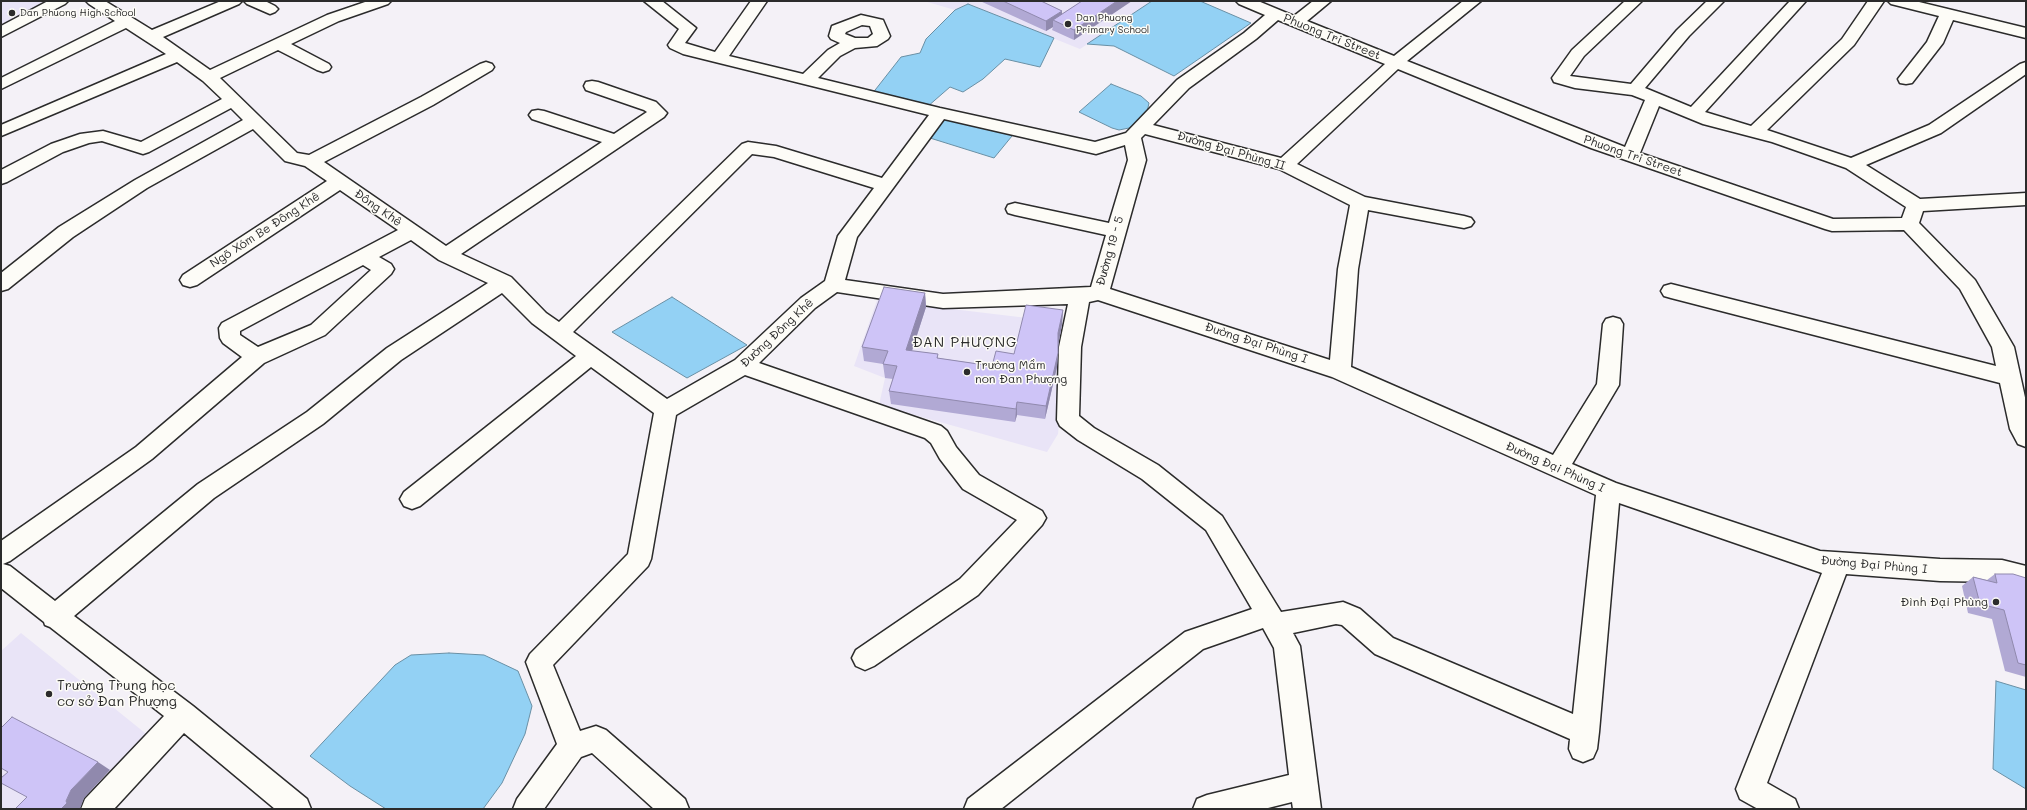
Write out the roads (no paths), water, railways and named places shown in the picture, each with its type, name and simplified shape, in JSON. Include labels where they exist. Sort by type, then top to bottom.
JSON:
[{"type":"street","points":[[1,32],[60,1]]},
{"type":"street","name":"Đông Khê","points":[[94,1],[151,36],[178,55],[216,73],[232,100],[291,157],[311,161],[446,255],[504,282],[539,318],[666,410]]},
{"type":"street","points":[[151,36],[234,1]]},
{"type":"street","points":[[252,1],[270,9]]},
{"type":"street","points":[[216,73],[333,18],[383,1]]},
{"type":"street","points":[[652,1],[688,28],[676,45],[689,51],[940,113],[1096,148],[1136,132],[1183,84],[1250,36],[1276,14]]},
{"type":"street","points":[[719,58],[759,1]]},
{"type":"street","name":"Phuong Tri Street","points":[[1244,1],[1597,144],[1832,224],[1909,224]]},
{"type":"street","points":[[1296,22],[1323,1]]},
{"type":"street","points":[[1285,165],[1395,63],[1473,1]]},
{"type":"street","points":[[1634,1],[1578,53],[1560,78],[1575,83],[1635,90],[1694,114],[1778,138],[1852,164],[1916,205],[2026,199]]},
{"type":"street","points":[[1635,90],[1683,33],[1716,1]]},
{"type":"street","points":[[1694,114],[1798,1]]},
{"type":"street","points":[[1755,132],[1848,42],[1876,1]]},
{"type":"street","points":[[1896,1],[1947,15],[2026,33]]},
{"type":"street","points":[[1906,79],[1935,43],[1947,15]]},
{"type":"street","points":[[1,84],[127,21]]},
{"type":"street","points":[[278,44],[323,67]]},
{"type":"street","points":[[808,80],[834,53],[852,44]]},
{"type":"street","points":[[1,131],[178,55]]},
{"type":"street","points":[[311,161],[427,101],[486,67]]},
{"type":"street","points":[[1852,164],[1935,130],[2026,67]]},
{"type":"street","points":[[446,255],[658,113],[650,106],[592,86]]},
{"type":"street","points":[[1630,156],[1654,98]]},
{"type":"street","points":[[1,178],[57,148],[86,138],[108,137],[143,148],[232,100]]},
{"type":"street","points":[[940,113],[848,236],[834,285],[943,301],[1090,295]]},
{"type":"street","points":[[538,115],[617,141]]},
{"type":"street","points":[[1,284],[72,228],[141,184],[255,122]]},
{"type":"street","name":"Đường Đại Phùng II","points":[[1136,132],[1285,165],[1360,202],[1464,222]]},
{"type":"street","name":"Đường 19 - 5","points":[[1136,132],[1137,160],[1116,231],[1070,348],[1068,420],[1086,434],[1150,472],[1214,523],[1272,620]]},
{"type":"street","points":[[560,332],[748,148],[776,152],[886,185]]},
{"type":"street","name":"Ngõ Xóm Be Đông Khê","points":[[190,280],[340,181]]},
{"type":"street","points":[[1340,371],[1348,269],[1360,202]]},
{"type":"street","points":[[1916,205],[1909,224],[1968,285],[2003,347],[2021,429],[2026,438]]},
{"type":"street","points":[[1015,209],[1116,231]]},
{"type":"street","points":[[256,357],[230,338],[229,328],[412,231]]},
{"type":"street","points":[[1,554],[144,453],[256,357],[318,330],[384,269],[364,257]]},
{"type":"street","points":[[54,616],[206,491],[315,418],[394,354],[504,282]]},
{"type":"street","name":"Đường Đông Khê","points":[[666,410],[743,366],[808,303],[834,285]]},
{"type":"street","points":[[1671,291],[2010,377]]},
{"type":"street","name":"Đường Đại Phùng I","points":[[1090,295],[1340,371],[1608,490],[1820,562],[1940,570],[2002,571],[2026,577]]},
{"type":"street","points":[[1557,468],[1608,385],[1613,324]]},
{"type":"street","points":[[412,499],[520,410],[592,355]]},
{"type":"street","points":[[743,366],[933,432],[939,437],[948,453],[971,482],[1034,518],[969,587],[865,658]]},
{"type":"street","points":[[572,746],[539,662],[639,559],[666,410]]},
{"type":"street","points":[[978,809],[1194,640],[1272,620],[1336,612],[1343,613],[1351,617],[1384,646],[1584,740],[1608,490]]},
{"type":"street","points":[[1785,809],[1750,790],[1838,564]]},
{"type":"street","points":[[1,574],[183,715],[297,809]]},
{"type":"street","points":[[1208,809],[1305,797],[1287,646],[1272,620]]},
{"type":"street","points":[[95,809],[183,715]]},
{"type":"street","points":[[527,809],[572,746],[596,739],[675,809]]},
{"type":"water","points":[[1152,1],[1200,1],[1251,23],[1174,76],[1114,46],[1087,44]]},
{"type":"water","points":[[968,4],[1054,38],[1040,67],[1005,59],[983,79],[963,92],[950,87],[927,107],[872,94],[901,57],[920,53],[926,39],[955,10]]},
{"type":"water","points":[[1111,84],[1141,96],[1149,103],[1147,112],[1137,123],[1129,128],[1119,130],[1112,128],[1079,112]]},
{"type":"water","points":[[948,118],[1007,133],[1012,136],[994,158],[930,138],[941,123]]},
{"type":"water","points":[[672,297],[747,345],[687,378],[612,332]]},
{"type":"water","points":[[449,653],[484,655],[518,671],[532,706],[525,734],[502,783],[483,809],[386,809],[350,786],[310,756],[395,665],[411,655]]},
{"type":"water","points":[[1996,681],[2026,690],[2026,789],[1993,769]]},
{"type":"place","name":"Dan Phuong High School","points":[[12,13]]},
{"type":"place","name":"Dan Phuong Primary School","points":[[1068,24]]},
{"type":"place","name":"Trường Mầm non Đan Phượng","points":[[967,372]]},
{"type":"place","name":"Đình Đại Phùng","points":[[1996,602]]},
{"type":"place","name":"Trường Trung học cơ sở Đan Phượng","points":[[49,694]]},
{"type":"district","name":"ĐAN PHƯỢNG","points":[[965,343]]}]
